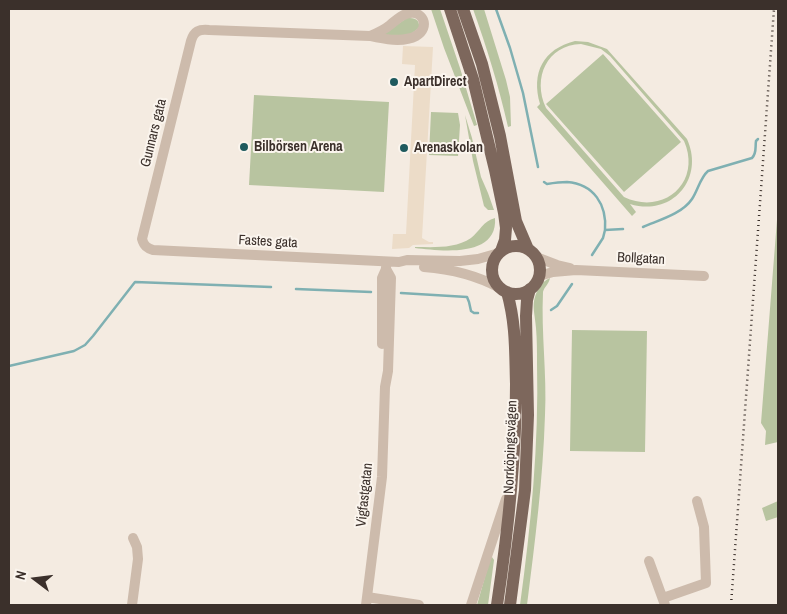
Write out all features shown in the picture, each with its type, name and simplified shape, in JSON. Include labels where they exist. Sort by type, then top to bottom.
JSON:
[{"type":"main road","points":[[450,9],[473,79],[504,213],[505,240],[492,265],[500,286],[515,294],[522,293],[535,284],[539,276],[540,266],[516,222],[500,136],[482,64],[463,9]]},
{"type":"main road","points":[[500,252],[514,246],[523,247],[532,253]]},
{"type":"main road","name":"Norrköpingsvägen","points":[[497,605],[512,482],[516,418],[514,325],[500,286]]},
{"type":"main road","name":"Norrköpingsvägen","points":[[510,605],[525,490],[528,415],[526,316],[530,289]]},
{"type":"street","points":[[408,13],[421,15],[424,20],[420,34],[409,39],[370,36],[379,33],[408,13]]},
{"type":"street","name":"Gunnars gata","points":[[142,239],[190,41],[194,33],[198,30],[203,30],[370,36]]},
{"type":"street","name":"Fastes gata","points":[[142,239],[147,248],[153,250],[386,265],[407,260],[460,261],[478,259],[500,252]]},
{"type":"street","name":"Bollgatan","points":[[532,253],[557,265],[576,270]]},
{"type":"street","name":"Fastes gata","points":[[399,262],[407,266],[462,268],[477,271],[500,286]]},
{"type":"street","name":"Vigfastgatan","points":[[366,601],[382,477],[391,278],[386,265]]},
{"type":"street","name":"Bollgatan","points":[[539,276],[553,272],[576,270],[704,276]]},
{"type":"street","points":[[471,605],[512,482]]},
{"type":"street","points":[[649,561],[664,602],[706,583],[704,527],[697,501]]},
{"type":"street","points":[[132,605],[138,559],[137,547],[133,538]]},
{"type":"street","points":[[366,601],[419,605]]},
{"type":"green space","points":[[431,9],[440,9],[477,125],[474,126]]},
{"type":"green space","points":[[473,9],[484,9],[506,80],[510,97],[511,126],[508,127],[501,97]]},
{"type":"green space","points":[[407,18],[416,20],[419,23],[419,28],[408,36],[381,35]]},
{"type":"green space","points":[[575,41],[588,42],[607,49],[687,139],[692,168],[688,181],[671,200],[659,205],[645,207],[630,204],[636,212],[632,216],[537,107],[540,104],[537,82],[542,64],[547,56],[564,45]],"holes":[[[581,44],[601,49],[610,56],[684,141],[688,156],[688,170],[676,192],[665,198],[653,202],[639,202],[624,197],[546,108],[542,97],[541,85],[542,75],[551,57],[559,50]]]},
{"type":"green space","points":[[603,54],[681,142],[624,192],[546,104]]},
{"type":"green space","points":[[254,95],[389,102],[384,192],[249,185]]},
{"type":"green space","points":[[431,112],[458,113],[460,125],[458,156],[429,155]]},
{"type":"green space","points":[[465,115],[481,177],[494,210],[488,210],[484,206],[473,161]]},
{"type":"green space","points":[[778,207],[778,442],[765,445],[766,431],[761,423]]},
{"type":"green space","points":[[495,218],[493,231],[487,240],[478,246],[453,250],[415,248],[444,247],[465,242],[487,221]]},
{"type":"green space","points":[[550,278],[543,292],[545,400],[541,487],[527,605],[520,605],[531,515],[537,424],[537,350],[534,303],[540,286]]},
{"type":"green space","points":[[572,330],[647,331],[645,452],[570,451]]},
{"type":"green space","points":[[778,501],[778,517],[766,521],[762,508]]},
{"type":"green space","points":[[492,557],[494,560],[488,605],[477,605],[490,559]]},
{"type":"shaded area","points":[[403,46],[433,47],[422,238],[433,242],[433,244],[392,249],[393,234],[406,234],[415,65],[402,64]]},
{"type":"waterway","points":[[496,9],[523,93],[538,167]]},
{"type":"waterway","points":[[643,227],[670,216],[688,204],[708,171],[752,158],[758,139]]},
{"type":"waterway","points":[[544,182],[547,184],[567,182],[585,187],[591,191],[597,197],[604,212],[605,230]]},
{"type":"waterway","points":[[592,255],[603,238],[605,230],[623,229]]},
{"type":"waterway","points":[[9,366],[74,351],[85,345],[135,282],[271,287]]},
{"type":"waterway","points":[[551,310],[557,306],[572,284]]},
{"type":"waterway","points":[[296,289],[371,292]]},
{"type":"waterway","points":[[401,293],[467,297],[471,311],[478,313]]},
{"type":"railway","points":[[731,605],[774,9]]},
{"type":"place","name":"ApartDirect","points":[[394,82]]},
{"type":"place","name":"Bilbörsen Arena","points":[[244,147]]},
{"type":"place","name":"Arenaskolan","points":[[404,148]]}]
